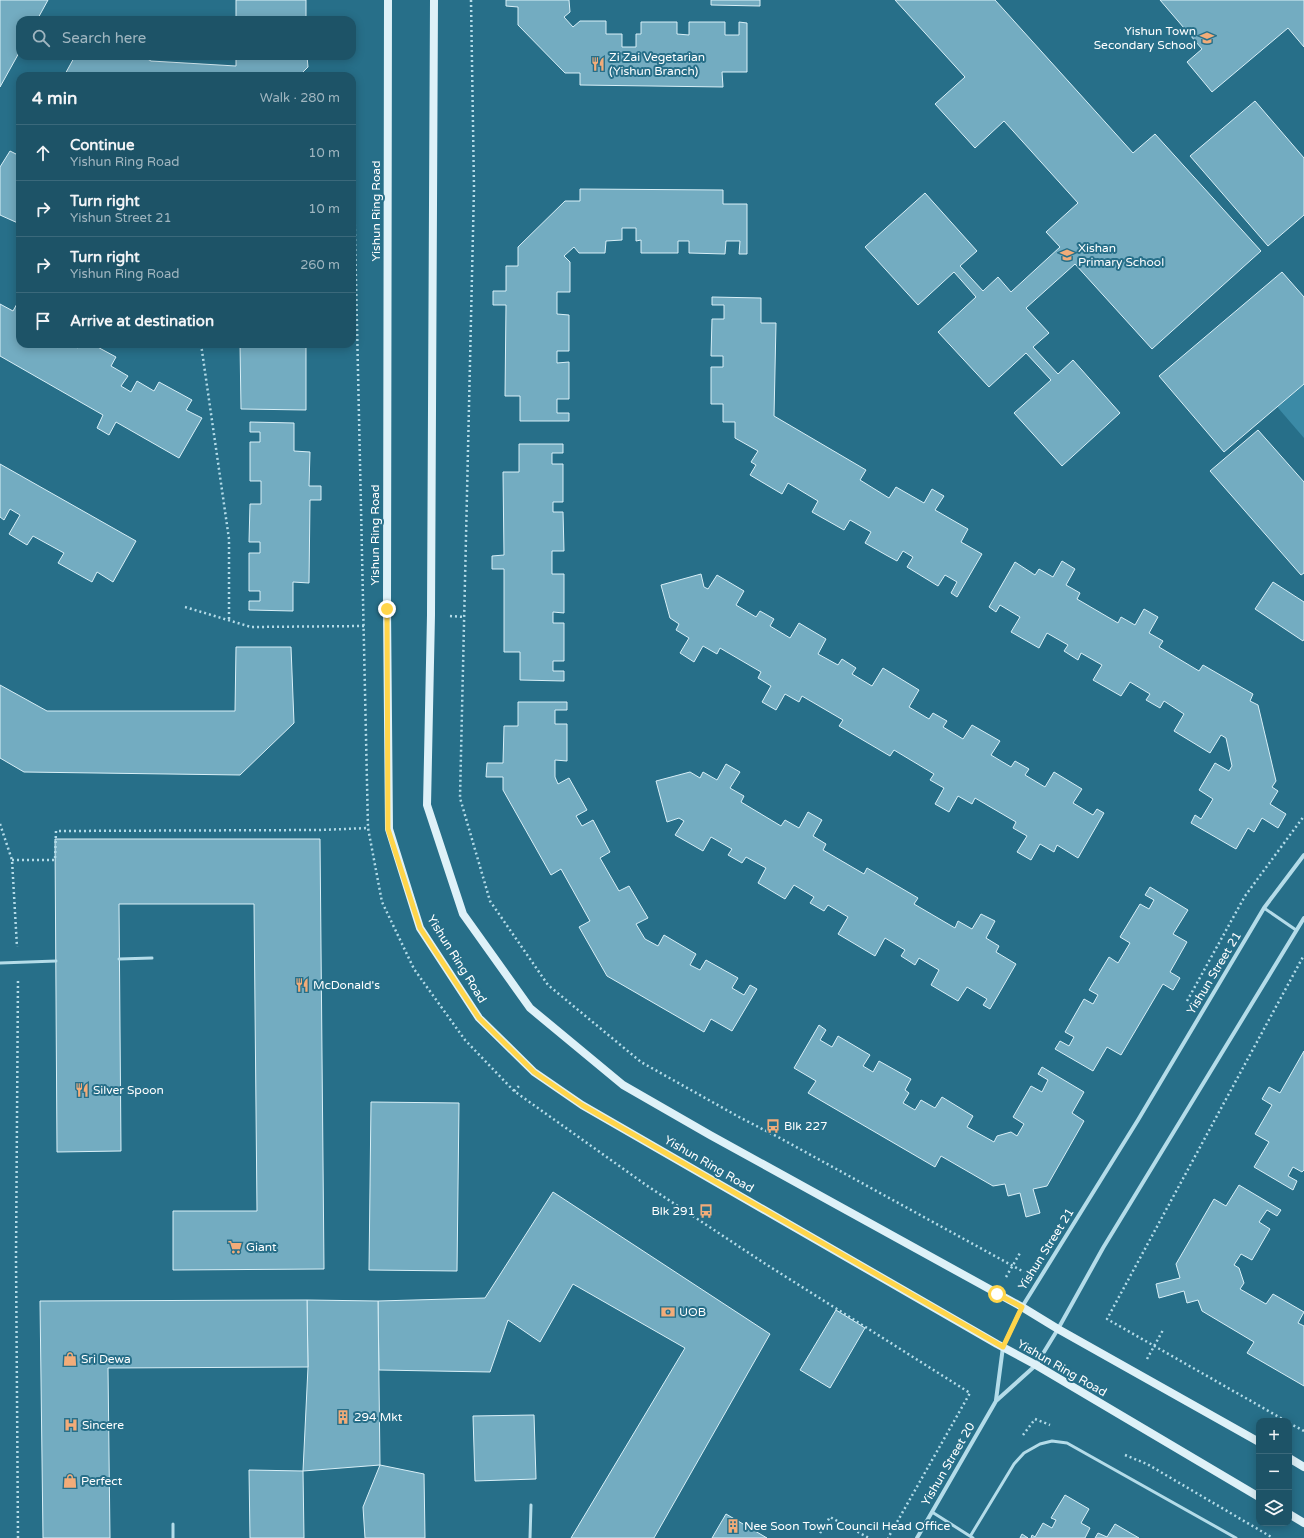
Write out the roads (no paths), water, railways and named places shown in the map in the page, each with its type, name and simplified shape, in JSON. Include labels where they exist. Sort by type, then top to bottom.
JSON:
[{"type":"main road","name":"Yishun Ring Road","points":[[388,0],[388,829],[420,928],[479,1018],[534,1072],[582,1105],[1036,1365],[1256,1495]]},
{"type":"main road","points":[[434,0],[431,607],[427,806],[463,914],[530,1008],[623,1085],[716,1139],[1022,1307],[1058,1329],[1256,1440]]},
{"type":"main road","points":[[1292,1460],[1304,1467]]},
{"type":"main road","points":[[1292,1516],[1304,1523]]},
{"type":"street","name":"Yishun Street 21","points":[[996,1401],[1003,1347],[1022,1307],[1138,1120],[1264,908],[1304,855]]},
{"type":"street","points":[[996,1401],[1036,1365],[1058,1329],[1107,1241],[1304,918]]},
{"type":"street","name":"Yishun Street 20","points":[[917,1538],[996,1401]]},
{"type":"lane","points":[[1264,908],[1296,930]]},
{"type":"lane","points":[[119,959],[152,958]]},
{"type":"lane","points":[[0,964],[56,961]]},
{"type":"lane","points":[[932,1512],[972,1537],[1014,1464],[1024,1453],[1040,1444],[1052,1441],[1067,1443],[1236,1538]]},
{"type":"lane","points":[[530,1538],[531,1505]]},
{"type":"lane","points":[[173,1524],[173,1538]]},
{"type":"place","name":"Yishun Town Secondary School","points":[[1207,38]]},
{"type":"place","name":"Zi Zai Vegetarian (Yishun Branch)","points":[[598,64]]},
{"type":"place","name":"Xishan Primary School","points":[[1067,255]]},
{"type":"place","name":"McDonald's","points":[[302,985]]},
{"type":"place","name":"Silver Spoon","points":[[82,1090]]},
{"type":"place","name":"Blk 227","points":[[773,1126]]},
{"type":"place","name":"Blk 291","points":[[706,1211]]},
{"type":"place","name":"Giant","points":[[235,1247]]},
{"type":"place","name":"UOB","points":[[668,1312]]},
{"type":"place","name":"Sri Dewa","points":[[70,1359]]},
{"type":"place","name":"294 Mkt","points":[[343,1417]]},
{"type":"place","name":"Sincere","points":[[71,1425]]},
{"type":"place","name":"Perfect","points":[[70,1481]]},
{"type":"place","name":"Nee Soon Town Council Head Office","points":[[733,1526]]}]
